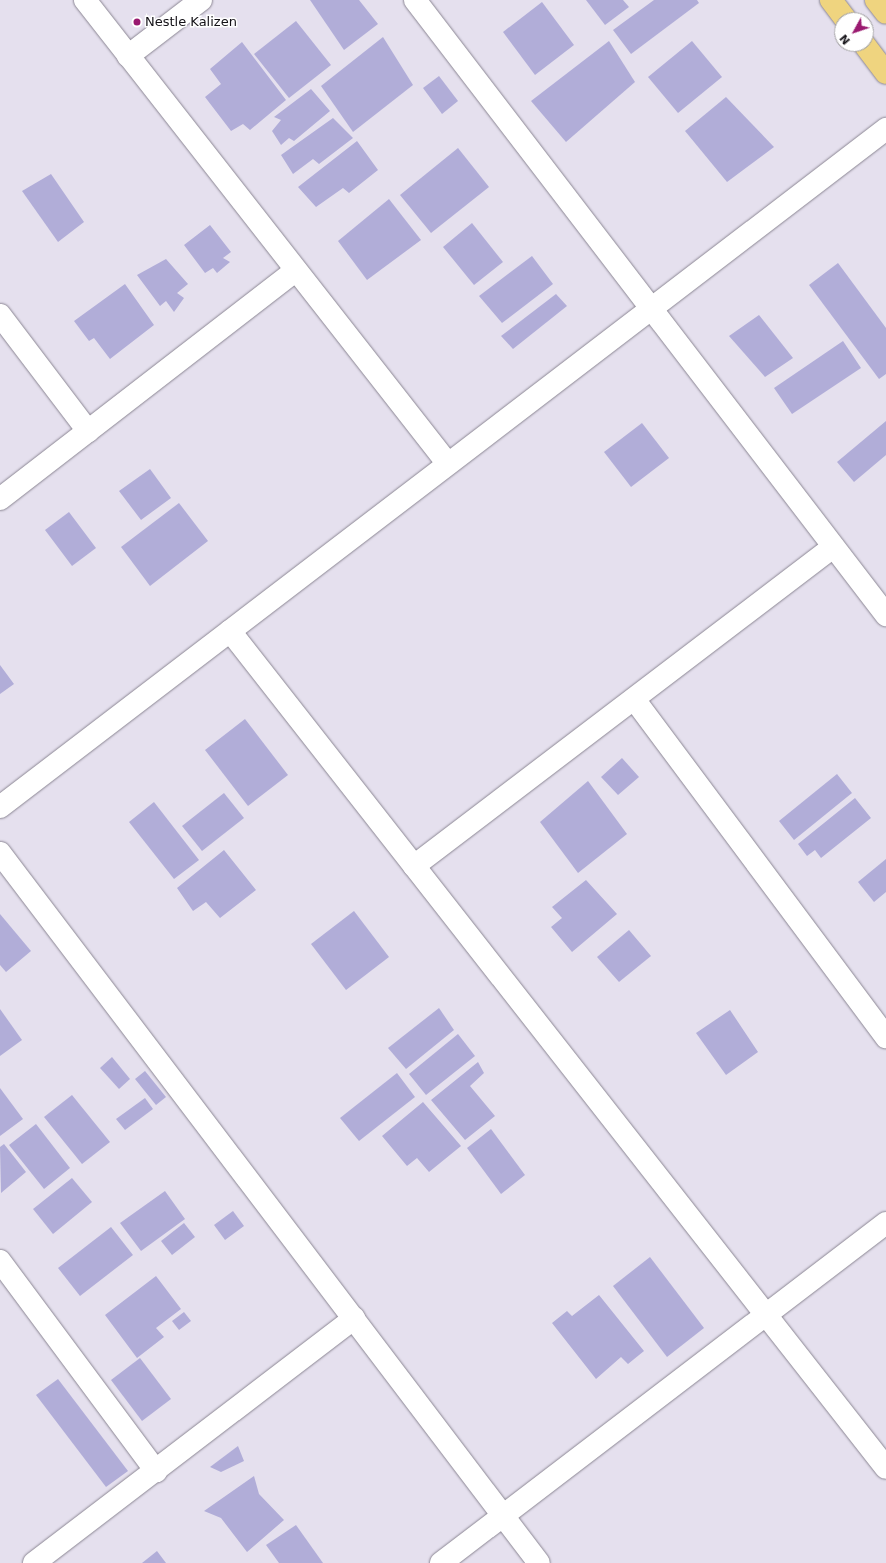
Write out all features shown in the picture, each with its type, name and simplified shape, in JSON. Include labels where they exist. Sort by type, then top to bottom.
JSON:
[{"type":"main road","points":[[831,0],[840,12]]},
{"type":"main road","points":[[876,0],[886,13]]},
{"type":"main road","points":[[870,52],[886,73]]},
{"type":"street","points":[[85,0],[448,464]]},
{"type":"street","points":[[128,56],[202,0]]},
{"type":"street","points":[[415,0],[886,615]]},
{"type":"street","points":[[0,807],[886,129]]},
{"type":"street","points":[[0,498],[296,270]]},
{"type":"street","points":[[0,315],[88,431]]},
{"type":"street","points":[[414,866],[833,547]]},
{"type":"street","points":[[230,631],[767,1314],[886,1468]]},
{"type":"street","points":[[634,699],[886,1037]]},
{"type":"street","points":[[0,853],[539,1563]]},
{"type":"street","points":[[441,1563],[886,1223]]},
{"type":"street","points":[[0,1261],[156,1471]]},
{"type":"street","points":[[34,1563],[354,1318]]},
{"type":"building","points":[[310,0],[359,0],[378,24],[344,50]]},
{"type":"building","points":[[586,0],[623,0],[629,7],[605,25]]},
{"type":"building","points":[[654,0],[697,0],[699,3],[631,54],[613,30]]},
{"type":"building","points":[[542,2],[574,45],[535,75],[503,32]]},
{"type":"building","points":[[296,21],[331,65],[289,98],[254,54]]},
{"type":"building","points":[[383,37],[413,85],[353,132],[321,86]]},
{"type":"building","points":[[609,41],[635,82],[566,142],[531,101]]},
{"type":"building","points":[[692,41],[722,77],[678,113],[648,77]]},
{"type":"building","points":[[242,42],[286,100],[250,130],[243,124],[231,131],[205,97],[221,84],[210,69]]},
{"type":"building","points":[[439,76],[458,101],[442,114],[423,88]]},
{"type":"building","points":[[311,89],[330,111],[294,141],[289,138],[281,145],[272,131],[281,120],[274,117]]},
{"type":"building","points":[[726,97],[774,147],[727,182],[685,131]]},
{"type":"building","points":[[333,118],[353,138],[319,164],[313,159],[293,174],[281,155]]},
{"type":"building","points":[[357,141],[378,170],[349,193],[343,188],[316,207],[298,187]]},
{"type":"building","points":[[458,148],[489,187],[431,233],[400,195]]},
{"type":"building","points":[[51,174],[84,222],[58,242],[22,191]]},
{"type":"building","points":[[389,199],[421,240],[367,280],[338,241]]},
{"type":"building","points":[[472,223],[503,262],[474,285],[443,247]]},
{"type":"building","points":[[210,225],[231,252],[223,258],[230,262],[217,273],[213,268],[205,273],[184,245]]},
{"type":"building","points":[[532,256],[553,284],[502,323],[479,296]]},
{"type":"building","points":[[166,259],[188,284],[177,293],[184,298],[174,312],[166,301],[160,306],[137,275]]},
{"type":"building","points":[[838,263],[886,328],[886,374],[879,379],[809,285]]},
{"type":"building","points":[[125,284],[154,325],[110,359],[94,338],[89,341],[74,321]]},
{"type":"building","points":[[556,294],[567,306],[513,349],[501,336]]},
{"type":"building","points":[[759,315],[793,358],[765,377],[729,336]]},
{"type":"building","points":[[843,341],[861,368],[792,414],[774,388]]},
{"type":"building","points":[[886,421],[886,455],[854,482],[837,462]]},
{"type":"building","points":[[642,423],[669,458],[631,487],[604,452]]},
{"type":"building","points":[[150,469],[171,498],[141,520],[119,491]]},
{"type":"building","points":[[179,503],[208,541],[150,586],[121,547]]},
{"type":"building","points":[[69,512],[96,548],[72,566],[45,530]]},
{"type":"building","points":[[0,665],[14,684],[0,694]]},
{"type":"building","points":[[245,719],[288,775],[248,806],[205,750]]},
{"type":"building","points":[[622,758],[639,777],[618,795],[601,777]]},
{"type":"building","points":[[837,774],[852,793],[794,840],[779,821]]},
{"type":"building","points":[[588,781],[627,834],[578,873],[540,822]]},
{"type":"building","points":[[224,793],[244,818],[202,851],[182,826]]},
{"type":"building","points":[[855,798],[871,818],[821,858],[815,850],[807,856],[798,844]]},
{"type":"building","points":[[154,802],[199,860],[174,879],[129,822]]},
{"type":"building","points":[[224,850],[256,890],[220,918],[206,902],[193,911],[177,888]]},
{"type":"building","points":[[886,859],[886,892],[874,902],[858,882]]},
{"type":"building","points":[[586,880],[617,914],[572,952],[551,927],[562,918],[552,907]]},
{"type":"building","points":[[354,911],[389,957],[346,990],[311,944]]},
{"type":"building","points":[[0,914],[31,951],[6,972],[0,965]]},
{"type":"building","points":[[629,930],[651,956],[619,982],[597,957]]},
{"type":"building","points":[[439,1008],[454,1030],[406,1069],[388,1048]]},
{"type":"building","points":[[0,1009],[22,1040],[0,1056]]},
{"type":"building","points":[[730,1010],[758,1052],[726,1075],[696,1033]]},
{"type":"building","points":[[458,1034],[475,1056],[426,1095],[409,1074]]},
{"type":"building","points":[[112,1057],[130,1079],[119,1089],[100,1068]]},
{"type":"building","points":[[478,1062],[484,1073],[470,1086],[495,1116],[465,1140],[431,1100]]},
{"type":"building","points":[[145,1071],[166,1097],[156,1105],[135,1079]]},
{"type":"building","points":[[397,1073],[415,1097],[359,1141],[340,1118]]},
{"type":"building","points":[[0,1088],[23,1119],[0,1136]]},
{"type":"building","points":[[72,1095],[110,1142],[82,1164],[44,1117]]},
{"type":"building","points":[[145,1098],[153,1109],[125,1130],[116,1119]]},
{"type":"building","points":[[423,1102],[461,1146],[429,1172],[417,1158],[407,1166],[382,1136]]},
{"type":"building","points":[[36,1124],[70,1168],[44,1189],[9,1145]]},
{"type":"building","points":[[491,1129],[525,1175],[501,1194],[467,1148]]},
{"type":"building","points":[[4,1144],[26,1172],[1,1193],[0,1147]]},
{"type":"building","points":[[72,1178],[92,1202],[53,1234],[33,1209]]},
{"type":"building","points":[[165,1191],[185,1219],[141,1251],[120,1223]]},
{"type":"building","points":[[233,1211],[244,1226],[225,1240],[214,1225]]},
{"type":"building","points":[[184,1223],[195,1237],[172,1255],[161,1241]]},
{"type":"building","points":[[111,1227],[133,1255],[80,1296],[58,1268]]},
{"type":"building","points":[[650,1257],[704,1328],[667,1357],[613,1286]]},
{"type":"building","points":[[156,1276],[181,1309],[156,1328],[164,1337],[137,1358],[105,1315]]},
{"type":"building","points":[[599,1295],[644,1351],[628,1364],[621,1357],[596,1379],[552,1323],[567,1311],[572,1316]]},
{"type":"building","points":[[184,1312],[191,1321],[179,1330],[172,1321]]},
{"type":"building","points":[[140,1358],[171,1399],[142,1421],[111,1380]]},
{"type":"building","points":[[58,1379],[128,1471],[106,1487],[36,1395]]},
{"type":"building","points":[[238,1446],[244,1461],[221,1472],[210,1467]]},
{"type":"building","points":[[254,1476],[259,1494],[284,1520],[247,1552],[221,1518],[204,1511]]},
{"type":"building","points":[[296,1525],[323,1563],[279,1563],[266,1545]]},
{"type":"building","points":[[157,1551],[166,1563],[142,1563]]},
{"type":"place","name":"Nestle Kalizen","points":[[137,22]]}]
